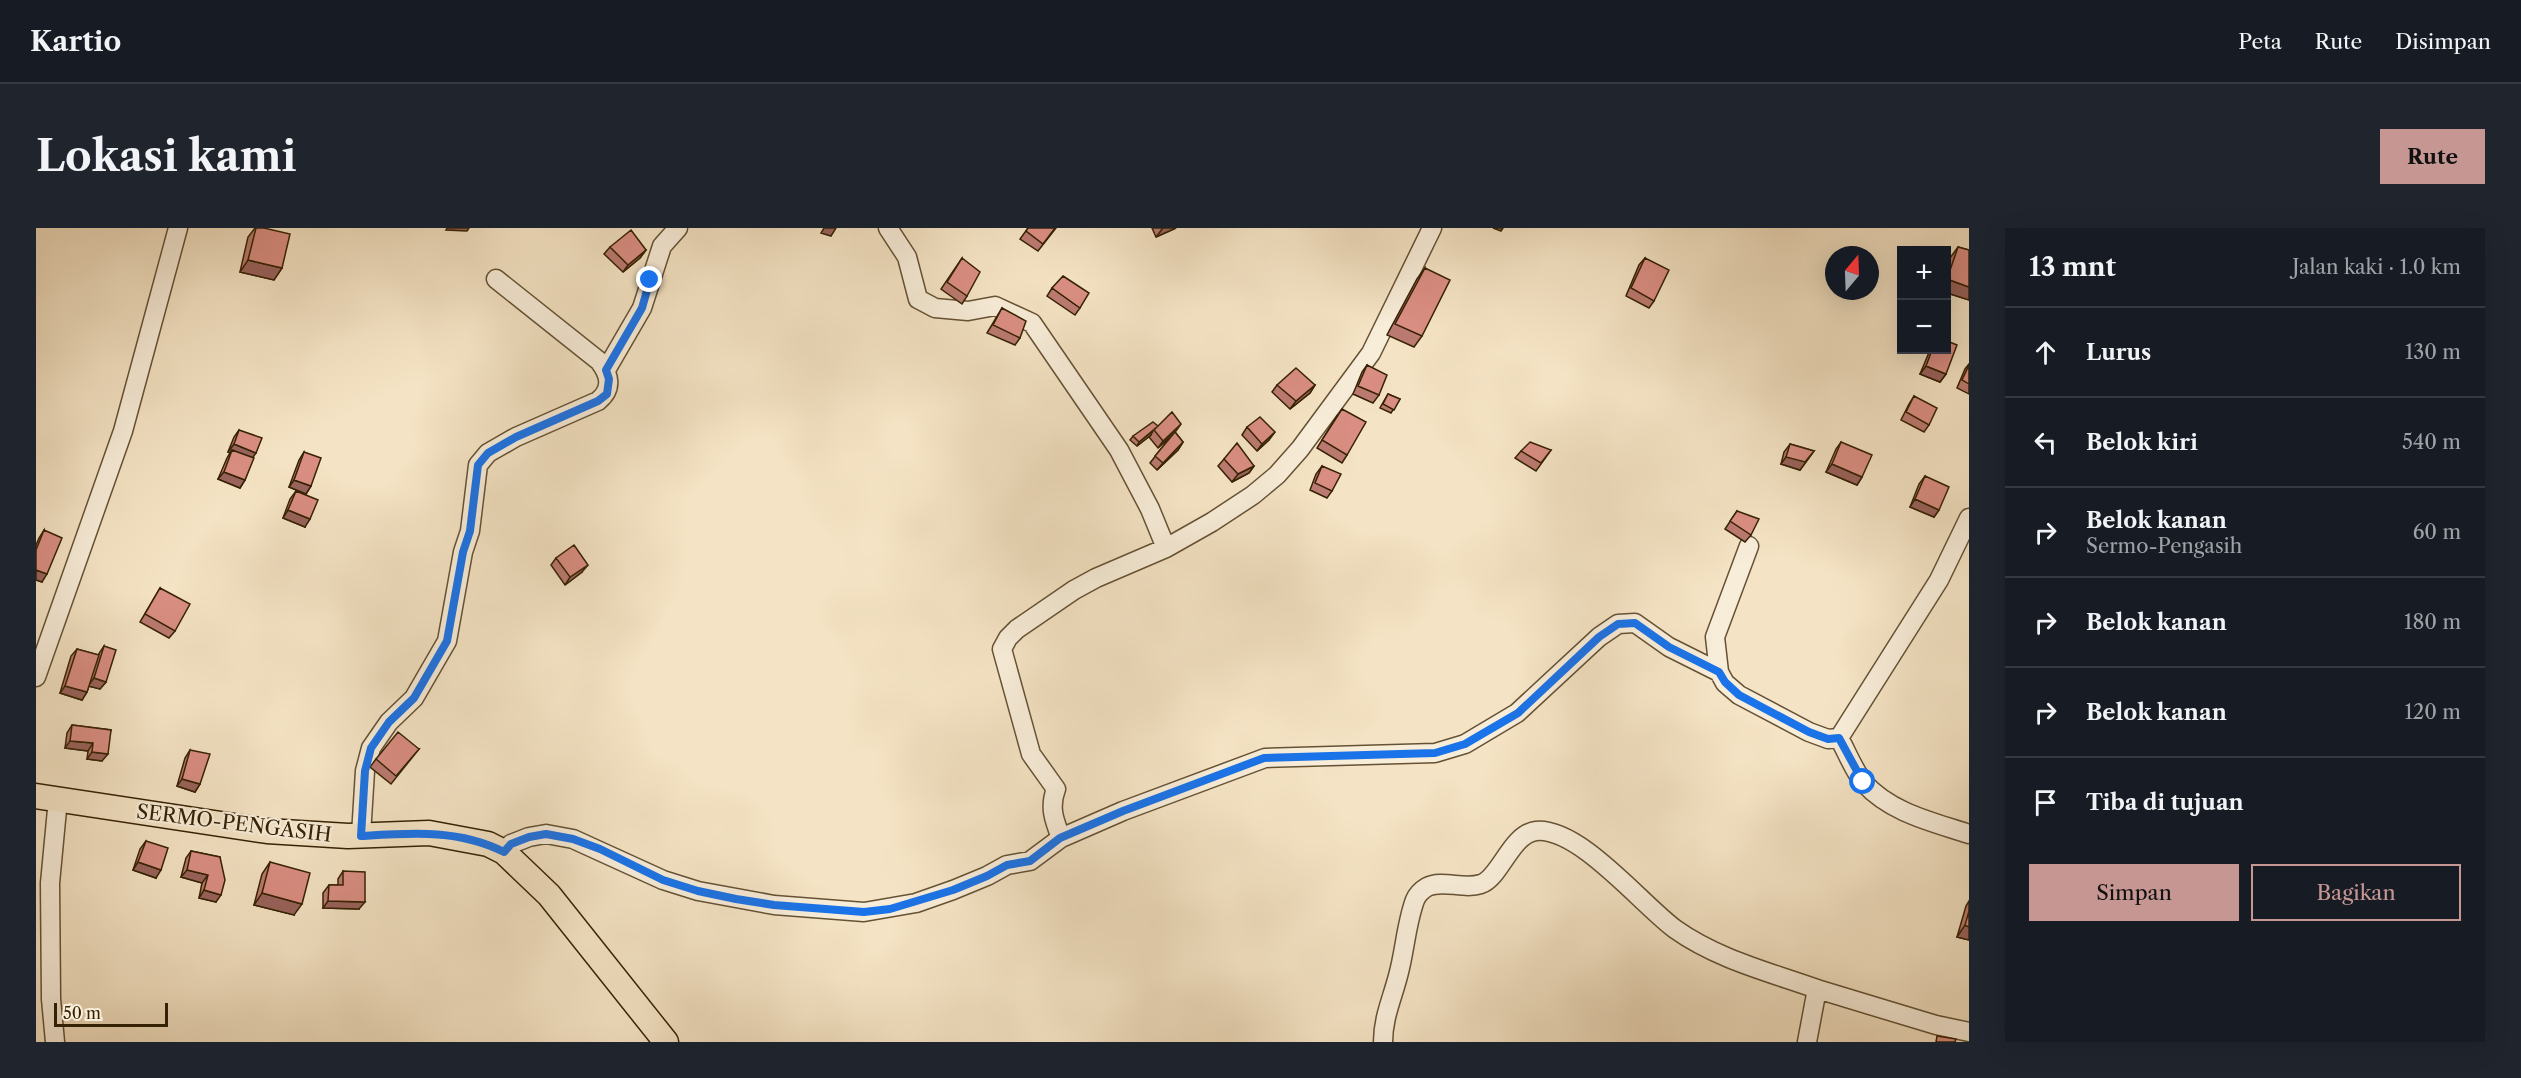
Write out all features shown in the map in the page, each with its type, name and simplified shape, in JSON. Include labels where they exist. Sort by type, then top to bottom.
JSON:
[{"type":"main road","name":"SERMO-PENGASIH","points":[[47,798],[267,831],[361,836],[429,833],[478,841],[504,852],[549,895],[666,1042]]},
{"type":"street","points":[[36,677],[123,431],[178,228]]},
{"type":"street","points":[[606,370],[642,308],[662,246],[678,228]]},
{"type":"street","points":[[888,228],[907,256],[918,300],[935,308],[968,311],[995,306],[1032,323],[1119,450],[1150,509],[1166,548]]},
{"type":"street","points":[[1060,838],[1053,819],[1051,801],[1056,789],[1031,754],[1002,649],[1008,638],[1017,629],[1074,590],[1095,578],[1166,548],[1253,495],[1277,475],[1300,449],[1371,353],[1432,228]]},
{"type":"street","points":[[361,836],[365,771],[371,748],[389,722],[414,698],[447,641],[463,552],[470,531],[478,465],[488,453],[516,437],[602,398],[608,389],[606,370],[599,362],[496,279]]},
{"type":"street","points":[[1839,738],[1939,580],[1969,518]]},
{"type":"street","points":[[1749,546],[1715,637],[1719,672],[1725,682],[1739,695],[1809,732],[1828,739],[1839,738]]},
{"type":"street","points":[[504,852],[511,844],[546,834],[573,839],[663,880],[698,891],[774,905],[864,912],[916,903],[987,876],[1007,865],[1030,861],[1060,838],[1123,811],[1264,758],[1435,753],[1465,744],[1518,713],[1599,637],[1618,624],[1635,623],[1669,647],[1719,672]]},
{"type":"street","points":[[1839,738],[1863,782],[1885,802],[1922,819],[1969,834]]},
{"type":"street","points":[[47,798],[51,999],[55,1042]]},
{"type":"street","points":[[1383,1042],[1387,1008],[1398,976],[1415,898],[1432,885],[1473,885],[1486,881],[1515,845],[1534,831],[1549,832],[1588,852],[1674,928],[1704,948],[1817,989],[1936,1025],[1969,1032]]},
{"type":"street","points":[[1807,1042],[1817,989]]},
{"type":"building","points":[[256,228],[290,234],[282,268],[248,260]]},
{"type":"building","points":[[1028,228],[1055,228],[1043,244],[1026,231]]},
{"type":"building","points":[[631,230],[646,250],[628,265],[610,247]]},
{"type":"building","points":[[1958,247],[1969,250],[1969,287],[1951,280],[1951,267]]},
{"type":"building","points":[[962,258],[980,272],[967,296],[947,282]]},
{"type":"building","points":[[1645,258],[1669,270],[1654,301],[1631,288]]},
{"type":"building","points":[[1425,268],[1450,280],[1422,336],[1395,324]]},
{"type":"building","points":[[1063,276],[1089,293],[1080,308],[1052,288]]},
{"type":"building","points":[[1002,308],[1026,321],[1020,338],[993,325]]},
{"type":"building","points":[[1951,343],[1957,345],[1946,374],[1926,366],[1930,354],[1951,354]]},
{"type":"building","points":[[1367,365],[1387,375],[1379,395],[1358,386]]},
{"type":"building","points":[[1969,365],[1969,384],[1962,380]]},
{"type":"building","points":[[1296,368],[1315,385],[1296,401],[1277,385]]},
{"type":"building","points":[[1388,394],[1400,399],[1394,410],[1383,404]]},
{"type":"building","points":[[1914,396],[1937,408],[1929,425],[1906,412]]},
{"type":"building","points":[[1342,409],[1366,422],[1347,455],[1322,440]]},
{"type":"building","points":[[1172,412],[1181,424],[1163,441],[1154,430]]},
{"type":"building","points":[[1260,417],[1275,432],[1262,444],[1247,427]]},
{"type":"building","points":[[1153,422],[1158,426],[1139,442],[1133,436]]},
{"type":"building","points":[[239,430],[262,438],[256,453],[234,444]]},
{"type":"building","points":[[1175,432],[1183,442],[1163,463],[1155,456]]},
{"type":"building","points":[[1530,442],[1551,450],[1541,463],[1521,451]]},
{"type":"building","points":[[1841,442],[1872,455],[1862,477],[1832,464]]},
{"type":"building","points":[[1237,443],[1254,466],[1238,474],[1224,459]]},
{"type":"building","points":[[1790,444],[1814,451],[1805,462],[1786,457]]},
{"type":"building","points":[[232,450],[254,458],[245,480],[224,472]]},
{"type":"building","points":[[304,452],[321,458],[311,486],[294,480]]},
{"type":"building","points":[[1322,466],[1341,474],[1332,491],[1315,483]]},
{"type":"building","points":[[1925,476],[1949,487],[1939,510],[1915,499]]},
{"type":"building","points":[[296,491],[318,500],[310,519],[288,510]]},
{"type":"building","points":[[1737,511],[1759,519],[1751,535],[1730,521]]},
{"type":"building","points":[[44,530],[62,538],[47,574],[36,570],[36,550]]},
{"type":"building","points":[[574,545],[588,565],[570,577],[556,558]]},
{"type":"building","points":[[160,588],[190,604],[175,631],[145,614]]},
{"type":"building","points":[[104,646],[116,650],[106,682],[94,678]]},
{"type":"building","points":[[77,649],[99,655],[87,692],[65,686]]},
{"type":"building","points":[[72,725],[111,730],[108,754],[92,752],[93,743],[70,741]]},
{"type":"building","points":[[398,732],[419,749],[396,776],[376,759]]},
{"type":"building","points":[[190,750],[210,754],[200,784],[182,779]]},
{"type":"building","points":[[146,841],[168,848],[161,870],[138,862]]},
{"type":"building","points":[[191,851],[220,857],[225,880],[221,895],[204,890],[208,875],[187,870]]},
{"type":"building","points":[[270,862],[310,873],[302,904],[262,893]]},
{"type":"building","points":[[343,871],[365,872],[365,902],[328,901],[329,885],[343,885]]},
{"type":"building","points":[[1969,911],[1969,927],[1965,925]]},
{"type":"building","points":[[1937,1036],[1956,1039],[1955,1042],[1936,1042]]},
{"type":"route","points":[[650,280],[642,308],[606,370],[609,379],[607,394],[598,401],[516,437],[488,453],[478,465],[470,531],[463,552],[447,641],[414,698],[389,722],[371,748],[365,771],[361,836],[429,833],[488,844],[504,852],[511,844],[546,834],[573,839],[600,849],[663,880],[698,891],[774,905],[864,912],[890,909],[953,890],[1007,865],[1030,861],[1060,838],[1123,811],[1230,773],[1264,758],[1435,753],[1465,744],[1518,713],[1540,689],[1599,637],[1618,624],[1635,623],[1669,647],[1719,672],[1725,682],[1739,695],[1809,732],[1828,739],[1839,738],[1863,782]]}]
